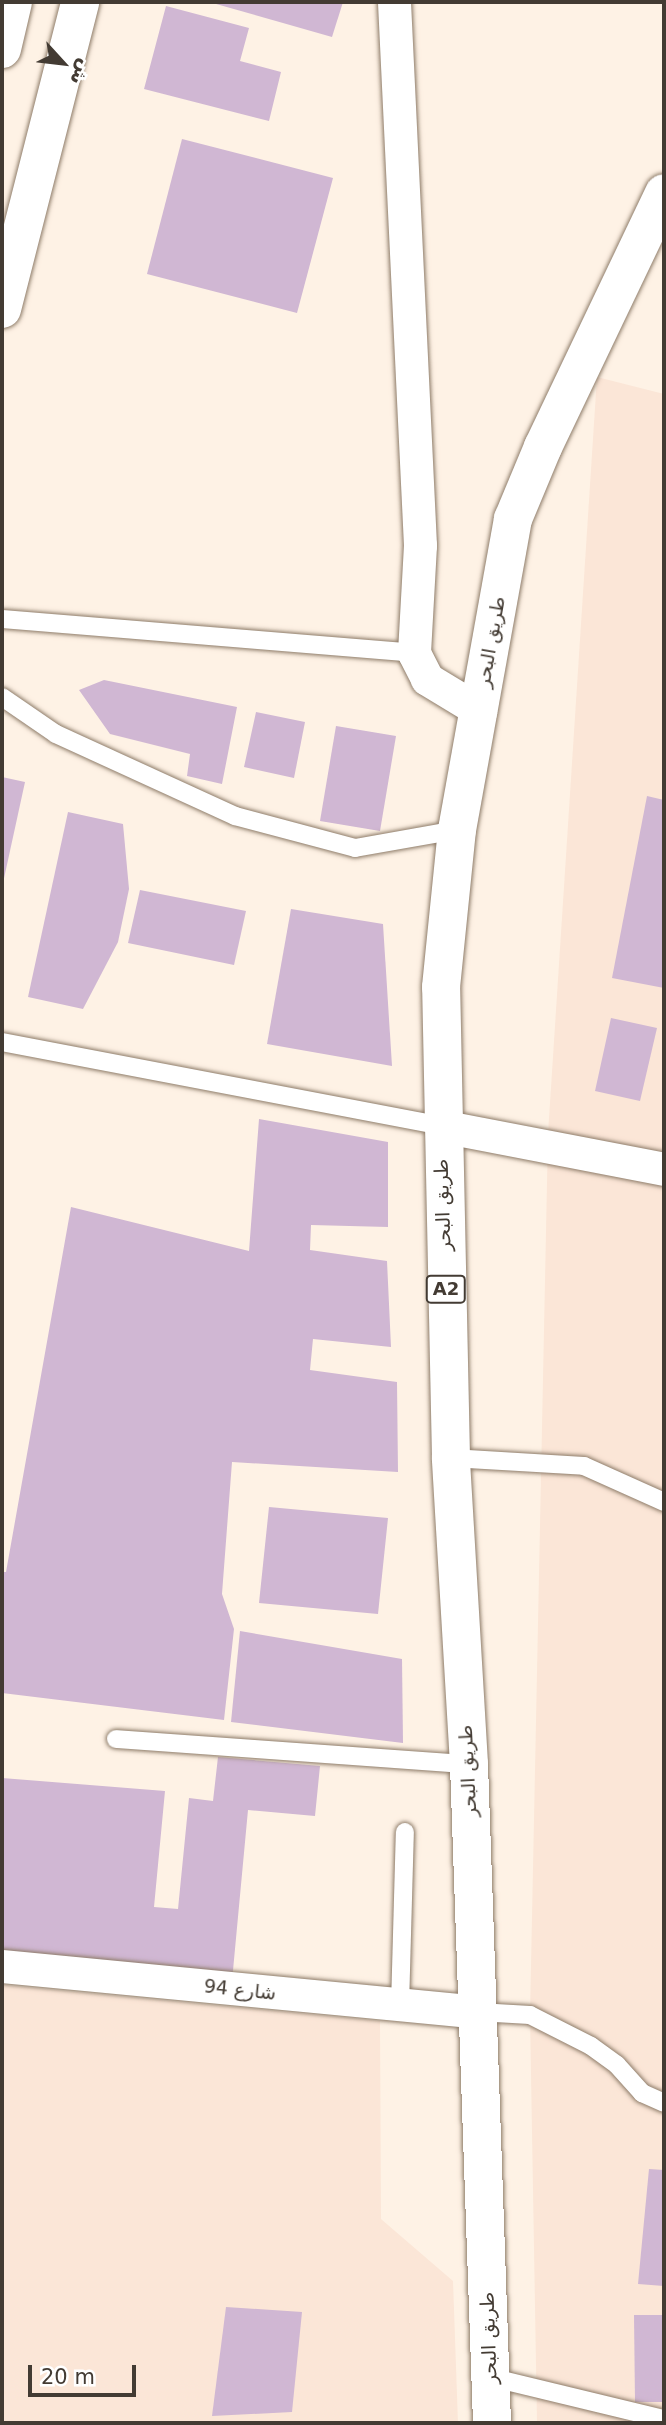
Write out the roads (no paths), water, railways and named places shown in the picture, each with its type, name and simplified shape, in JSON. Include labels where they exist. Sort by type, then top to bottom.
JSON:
[{"type":"highway","points":[[2,49],[13,2]]},
{"type":"highway","points":[[2,309],[80,2]]},
{"type":"highway","name":"طريق البحر","points":[[492,2423],[469,1764],[451,1458],[441,1126],[441,986],[457,830],[513,519],[543,447],[664,193]]},
{"type":"street","points":[[394,2],[420,545],[414,653],[427,679],[480,711]]},
{"type":"street","points":[[441,1126],[664,1170]]},
{"type":"street","name":"شارع 94","points":[[2,1966],[478,2012]]},
{"type":"lane","points":[[2,619],[414,653]]},
{"type":"lane","points":[[2,697],[57,734],[235,816],[355,848],[457,830]]},
{"type":"lane","points":[[2,1042],[441,1126]]},
{"type":"lane","points":[[451,1458],[584,1466],[664,1502]]},
{"type":"lane","points":[[116,1739],[469,1764]]},
{"type":"lane","points":[[400,2006],[405,1832]]},
{"type":"lane","points":[[478,2012],[530,2015],[591,2046],[617,2065],[642,2094],[664,2103]]},
{"type":"lane","points":[[491,2377],[664,2419]]}]
